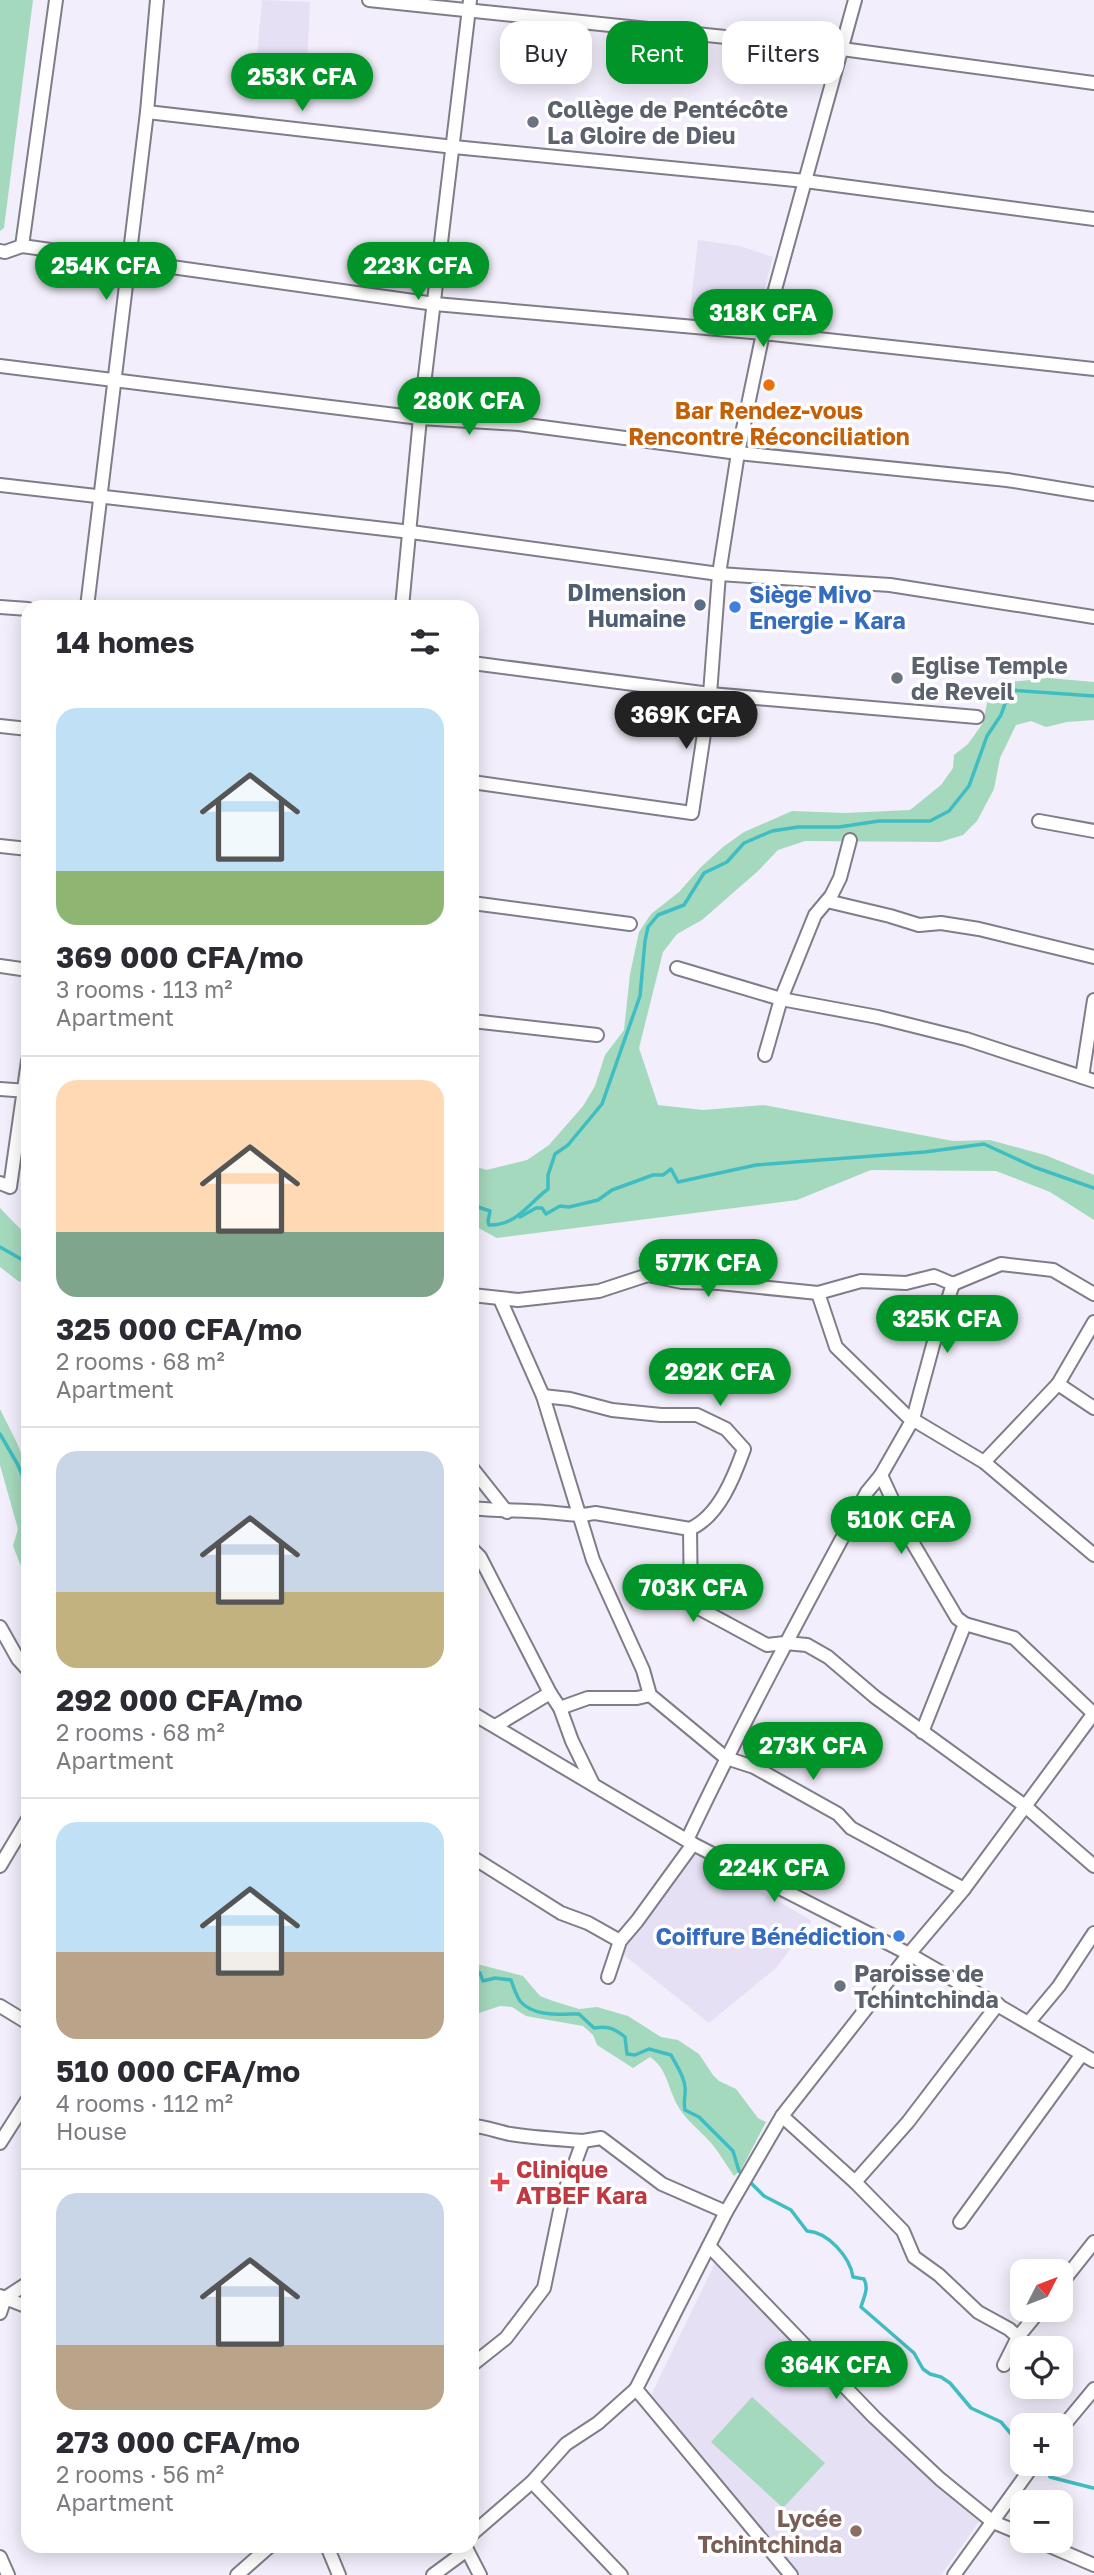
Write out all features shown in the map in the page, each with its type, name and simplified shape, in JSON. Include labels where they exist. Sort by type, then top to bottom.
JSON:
[{"type":"street","points":[[22,246],[56,0]]},
{"type":"street","points":[[87,600],[157,0]]},
{"type":"street","points":[[369,0],[469,6],[722,35]]},
{"type":"street","points":[[844,41],[855,0]]},
{"type":"street","points":[[403,600],[420,418],[469,6]]},
{"type":"street","points":[[844,49],[1094,83]]},
{"type":"street","points":[[479,783],[692,813],[710,694],[719,574],[738,453],[763,332],[832,84]]},
{"type":"street","points":[[146,112],[454,147],[805,181],[1094,219]]},
{"type":"street","points":[[0,251],[22,246],[435,304],[763,332],[1094,369]]},
{"type":"street","points":[[0,366],[420,418],[519,424],[738,453],[1007,480],[1094,494]]},
{"type":"street","points":[[0,485],[411,532],[719,574],[890,585],[1094,617]]},
{"type":"street","points":[[0,607],[21,608]]},
{"type":"street","points":[[479,664],[710,694],[977,717]]},
{"type":"street","points":[[0,726],[21,728]]},
{"type":"street","points":[[1039,821],[1094,831]]},
{"type":"street","points":[[765,1055],[781,999],[815,915],[827,901],[840,878],[850,840]]},
{"type":"street","points":[[0,846],[21,848]]},
{"type":"street","points":[[827,901],[919,925],[941,923],[979,929],[1094,957]]},
{"type":"street","points":[[479,904],[630,924]]},
{"type":"street","points":[[0,966],[21,969]]},
{"type":"street","points":[[677,968],[781,999],[878,1017],[965,1039],[1088,1079],[1094,1000]]},
{"type":"street","points":[[479,1022],[597,1035]]},
{"type":"street","points":[[0,1089],[21,1091]]},
{"type":"street","points":[[0,1183],[10,1187],[21,1121]]},
{"type":"street","points":[[479,1296],[518,1300],[599,1291],[648,1275],[682,1282],[818,1293],[861,1281],[899,1284],[934,1276],[953,1284],[1001,1264],[1053,1270],[1094,1294]]},
{"type":"street","points":[[608,1977],[620,1941],[637,1921],[690,1842],[726,1758],[785,1643],[867,1492],[881,1475],[914,1419],[933,1345],[953,1284]]},
{"type":"street","points":[[818,1293],[836,1347],[907,1416],[984,1462],[1094,1555]]},
{"type":"street","points":[[500,1299],[543,1396],[593,1560],[638,1659],[650,1695],[726,1758],[754,1767],[838,1814],[851,1828],[964,1889]]},
{"type":"street","points":[[984,1462],[1058,1384],[1094,1322]]},
{"type":"street","points":[[1058,1384],[1094,1408]]},
{"type":"street","points":[[479,1509],[580,1517],[594,1513],[690,1529],[701,1524],[732,1480],[744,1450],[726,1429],[697,1415],[661,1415],[612,1410],[570,1399],[543,1396]]},
{"type":"street","points":[[479,2528],[533,2482],[566,2444],[598,2423],[636,2389],[726,2213],[782,2116],[909,1954],[964,1889],[1094,1714],[1014,1638],[965,1624],[957,1618],[911,1539],[881,1475]]},
{"type":"street","points":[[479,1477],[507,1512]]},
{"type":"street","points":[[690,1529],[691,1604],[767,1645],[807,1645],[828,1657],[875,1698],[1025,1806],[1094,1866]]},
{"type":"street","points":[[479,1556],[560,1708],[592,1783]]},
{"type":"street","points":[[922,1731],[965,1624]]},
{"type":"street","points":[[0,1627],[21,1662]]},
{"type":"street","points":[[497,1726],[550,1693]]},
{"type":"street","points":[[560,1708],[588,1698],[637,1698],[650,1695]]},
{"type":"street","points":[[479,1717],[690,1842],[909,1954],[1088,2058],[960,2222]]},
{"type":"street","points":[[0,1866],[21,1831]]},
{"type":"street","points":[[479,1861],[561,1913],[588,1923],[620,1941]]},
{"type":"street","points":[[1029,2022],[1059,1986],[1094,1933]]},
{"type":"street","points":[[855,2182],[908,2122],[998,2004]]},
{"type":"street","points":[[0,2006],[21,2019]]},
{"type":"street","points":[[0,2143],[21,2113]]},
{"type":"street","points":[[782,2116],[855,2182],[903,2231],[914,2257],[939,2275],[978,2312],[1016,2336]]},
{"type":"street","points":[[479,2126],[536,2138],[583,2141],[601,2138],[662,2184],[726,2213]]},
{"type":"street","points":[[479,2359],[506,2338],[544,2288],[563,2196],[583,2141]]},
{"type":"street","points":[[1073,2269],[1094,2242]]},
{"type":"street","points":[[709,2246],[874,2417],[940,2479],[993,2522],[1010,2529]]},
{"type":"street","points":[[2,2297],[21,2287]]},
{"type":"street","points":[[2,2297],[21,2305]]},
{"type":"street","points":[[0,2313],[2,2297]]},
{"type":"street","points":[[1019,2336],[1030,2322]]},
{"type":"street","points":[[1004,2365],[1010,2353]]},
{"type":"street","points":[[636,2389],[791,2575]]},
{"type":"street","points":[[1073,2414],[1094,2389]]},
{"type":"street","points":[[954,2575],[1026,2476]]},
{"type":"street","points":[[533,2482],[621,2575]]},
{"type":"street","points":[[237,2575],[262,2553]]},
{"type":"street","points":[[330,2553],[339,2575]]},
{"type":"street","points":[[433,2575],[460,2553]]},
{"type":"street","points":[[469,2553],[480,2575]]},
{"type":"street","points":[[1066,2553],[1094,2565]]},
{"type":"street","points":[[0,2557],[8,2575]]},
{"type":"shaded area","points":[[262,0],[310,2],[307,62],[257,57]]},
{"type":"shaded area","points":[[698,240],[740,246],[773,257],[756,321],[752,325],[689,320]]},
{"type":"shaded area","points":[[693,1852],[812,1921],[776,1968],[709,2023],[620,1952]]},
{"type":"shaded area","points":[[716,2261],[983,2516],[941,2575],[795,2575],[650,2397]]},
{"type":"green space","points":[[0,0],[33,0],[4,228],[0,231]]},
{"type":"green space","points":[[1048,678],[1094,682],[1094,720],[1046,727],[1031,721],[1016,725],[1000,758],[994,789],[977,821],[963,835],[940,842],[805,841],[778,850],[702,920],[677,934],[663,952],[639,1048],[658,1105],[703,1110],[764,1105],[953,1141],[990,1140],[1045,1155],[1094,1175],[1094,1220],[1050,1192],[996,1171],[871,1170],[797,1200],[497,1238],[479,1228],[479,1168],[486,1170],[527,1160],[549,1145],[583,1106],[595,1086],[605,1055],[624,1030],[630,974],[639,932],[651,914],[679,892],[723,847],[744,832],[792,811],[845,813],[910,810],[941,785],[953,768],[954,755],[968,744],[983,723],[987,703],[1001,683]]},
{"type":"green space","points":[[0,1208],[21,1230],[21,1282],[0,1267]]},
{"type":"green space","points":[[0,1409],[21,1453],[21,1566],[13,1546],[18,1529],[0,1465]]},
{"type":"green space","points":[[479,1965],[523,1976],[540,1996],[553,2001],[579,2009],[597,2007],[628,2016],[661,2037],[678,2040],[699,2054],[713,2075],[736,2089],[758,2118],[766,2122],[741,2170],[734,2176],[712,2144],[686,2117],[677,2105],[662,2070],[650,2057],[633,2068],[597,2045],[593,2035],[583,2026],[526,2016],[512,2007],[500,2006],[479,2013]]},
{"type":"green space","points":[[752,2397],[825,2463],[783,2508],[711,2442]]},
{"type":"waterway","points":[[479,1207],[490,1211],[489,1225],[507,1222],[548,1189],[548,1175],[555,1154],[568,1145],[602,1104],[640,996],[648,927],[658,915],[684,905],[704,873],[727,862],[744,843],[772,831],[798,827],[839,827],[879,821],[930,821],[949,811],[969,786],[987,736],[1001,715],[1010,690],[1094,696]]},
{"type":"waterway","points":[[520,1217],[536,1208],[542,1208],[546,1214],[560,1206],[569,1207],[598,1200],[612,1190],[653,1175],[663,1175],[671,1169],[678,1182],[756,1165],[925,1152],[984,1144],[1034,1167],[1094,1188]]},
{"type":"waterway","points":[[0,1247],[21,1259]]},
{"type":"waterway","points":[[0,1434],[21,1472]]},
{"type":"waterway","points":[[479,1973],[483,1981],[495,1978],[511,1980],[520,2001],[532,2010],[548,2014],[579,2014],[594,2028],[611,2028],[625,2037],[627,2054],[635,2055],[649,2049],[671,2055],[684,2083],[685,2110],[699,2117],[733,2151],[739,2171],[764,2196],[791,2210],[807,2231],[823,2236],[837,2247],[848,2262],[853,2277],[864,2279],[866,2289],[861,2307],[914,2353],[923,2369],[950,2383],[971,2408],[1001,2422],[1010,2433]]},
{"type":"waterway","points":[[1050,2476],[1093,2488]]},
{"type":"place","name":"Collège de Pentécôte La Gloire de Dieu","points":[[533,122]]},
{"type":"place","name":"Bar Rendez-vous Rencontre Réconciliation","points":[[769,385]]},
{"type":"place","name":"DImension Humaine","points":[[700,605]]},
{"type":"place","name":"Siège Mivo Energie - Kara","points":[[735,607]]},
{"type":"place","name":"Eglise Temple de Reveil","points":[[897,678]]},
{"type":"place","name":"Coiffure Bénédiction","points":[[899,1936]]},
{"type":"place","name":"Paroisse de Tchintchinda","points":[[840,1986]]},
{"type":"place","name":"Clinique ATBEF Kara","points":[[500,2182]]},
{"type":"place","name":"Lycée Tchintchinda","points":[[856,2531]]}]
